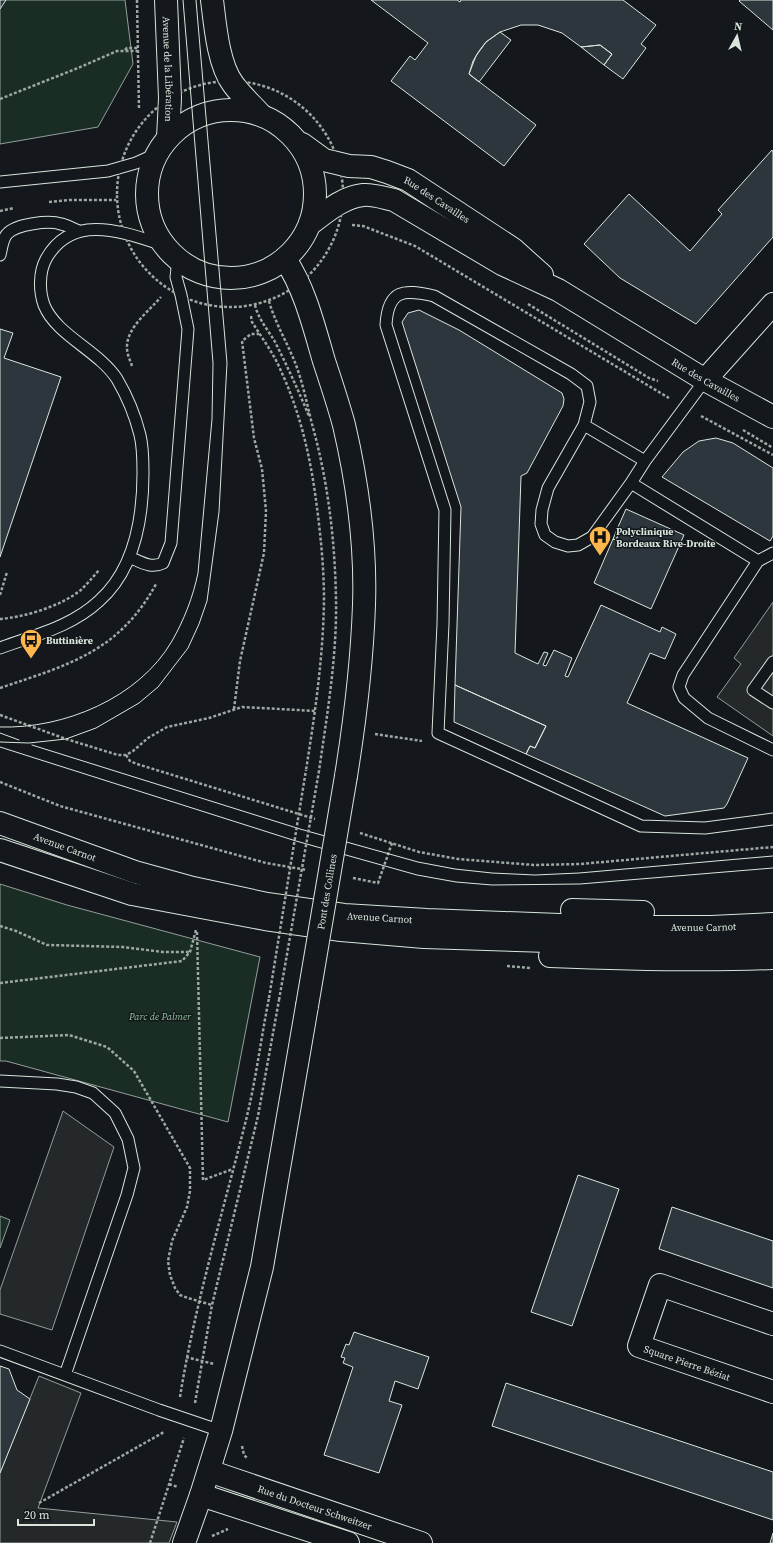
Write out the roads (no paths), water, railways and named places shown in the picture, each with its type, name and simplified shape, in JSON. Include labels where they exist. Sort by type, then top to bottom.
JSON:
[{"type":"street","name":"Avenue de la Libération","points":[[166,0],[170,98],[162,146],[146,190],[146,209],[153,228],[163,245],[178,260],[192,268],[206,273],[237,278],[255,274],[271,268],[285,260]]},
{"type":"street","points":[[212,0],[218,43],[226,71],[232,83],[260,114]]},
{"type":"street","points":[[162,146],[193,119],[218,111],[238,110],[260,114],[282,125],[299,142],[312,167],[316,196],[310,224],[304,237],[285,260]]},
{"type":"street","name":"Rue des Cavailles","points":[[299,142],[324,160],[349,166],[371,167],[408,180],[513,249],[558,290],[699,389],[773,417]]},
{"type":"street","name":"Rue des Cavailles","points":[[310,224],[330,208],[351,198],[363,195],[394,200],[502,264],[558,290]]},
{"type":"street","name":"Pont des Collines","points":[[184,1543],[221,1431],[262,1267],[346,776],[359,677],[364,604],[362,542],[358,502],[344,424],[302,294],[293,271],[285,260]]},
{"type":"street","points":[[699,389],[773,304]]},
{"type":"street","points":[[3,824],[195,875],[270,891],[346,901],[614,912],[773,910]]},
{"type":"street","name":"Avenue Carnot","points":[[3,824],[135,872],[193,888],[267,904],[344,915],[427,920],[612,927],[710,927],[773,924]]},
{"type":"street","name":"Avenue Carnot","points":[[0,850],[132,894],[265,919],[341,930],[424,936],[706,944],[773,942]]},
{"type":"street","points":[[132,894],[188,914],[262,930],[340,942],[431,949],[612,959],[716,960],[773,958]]},
{"type":"street","name":"Square Pierre Béziat","points":[[773,1324],[660,1285],[639,1346],[773,1392]]},
{"type":"street","name":"Rue du Docteur Schweitzer","points":[[209,1471],[414,1542]]},
{"type":"street","points":[[200,1495],[348,1543]]},
{"type":"lane","points":[[0,182],[108,170],[136,163],[162,146]]},
{"type":"lane","points":[[0,255],[3,241],[8,233],[20,226],[61,223],[79,231]]},
{"type":"lane","points":[[3,646],[49,632],[80,616],[100,600],[116,583],[129,557],[135,542],[140,518],[143,457],[140,436],[129,401],[116,378],[102,361],[66,332],[50,316],[44,304],[40,283],[43,265],[51,250],[65,237],[79,231],[94,229],[125,234],[163,245]]},
{"type":"lane","points":[[129,557],[151,567],[157,566],[163,563],[171,543],[188,329],[176,277],[178,260]]},
{"type":"lane","points":[[699,389],[645,461],[631,483],[592,536],[578,545],[568,546],[554,542],[545,534],[541,524],[542,510],[548,488],[584,425],[590,402],[587,386],[572,374],[434,296],[414,291],[399,294],[392,300],[387,312],[386,325],[445,510],[443,624],[438,733],[641,826],[705,828],[773,819]]},
{"type":"lane","points":[[584,425],[645,461]]},
{"type":"lane","points":[[631,483],[758,561]]},
{"type":"lane","points":[[773,553],[758,561],[683,675],[679,687],[684,698],[708,718],[773,750]]},
{"type":"lane","points":[[773,662],[753,690],[773,703]]},
{"type":"lane","points":[[0,1081],[57,1084],[76,1087],[93,1093],[115,1112],[128,1139],[134,1168],[127,1195],[65,1375]]},
{"type":"lane","points":[[0,1351],[177,1417],[221,1431]]},
{"type":"tram line","points":[[0,727],[24,726],[74,716],[98,706],[120,694],[140,679],[158,661],[172,641],[188,608],[194,591],[198,573],[212,419],[213,363],[183,0]]},
{"type":"tram line","points":[[0,742],[29,743],[66,739],[96,728],[139,703],[158,687],[188,648],[199,624],[207,601],[219,512],[227,363],[196,0]]},
{"type":"tram line","points":[[0,733],[19,740]]},
{"type":"tram line","points":[[32,745],[300,829],[418,862],[455,869],[492,873],[535,875],[579,873],[773,856]]},
{"type":"tram line","points":[[0,747],[296,841],[417,875],[456,882],[492,885],[580,884],[773,868]]},
{"type":"place","name":"Polyclinique Bordeaux Rive-Droite","points":[[600,556]]},
{"type":"place","name":"Buttinière","points":[[31,660]]},
{"type":"park label","name":"Parc de Palmer","points":[[160,1016]]}]
